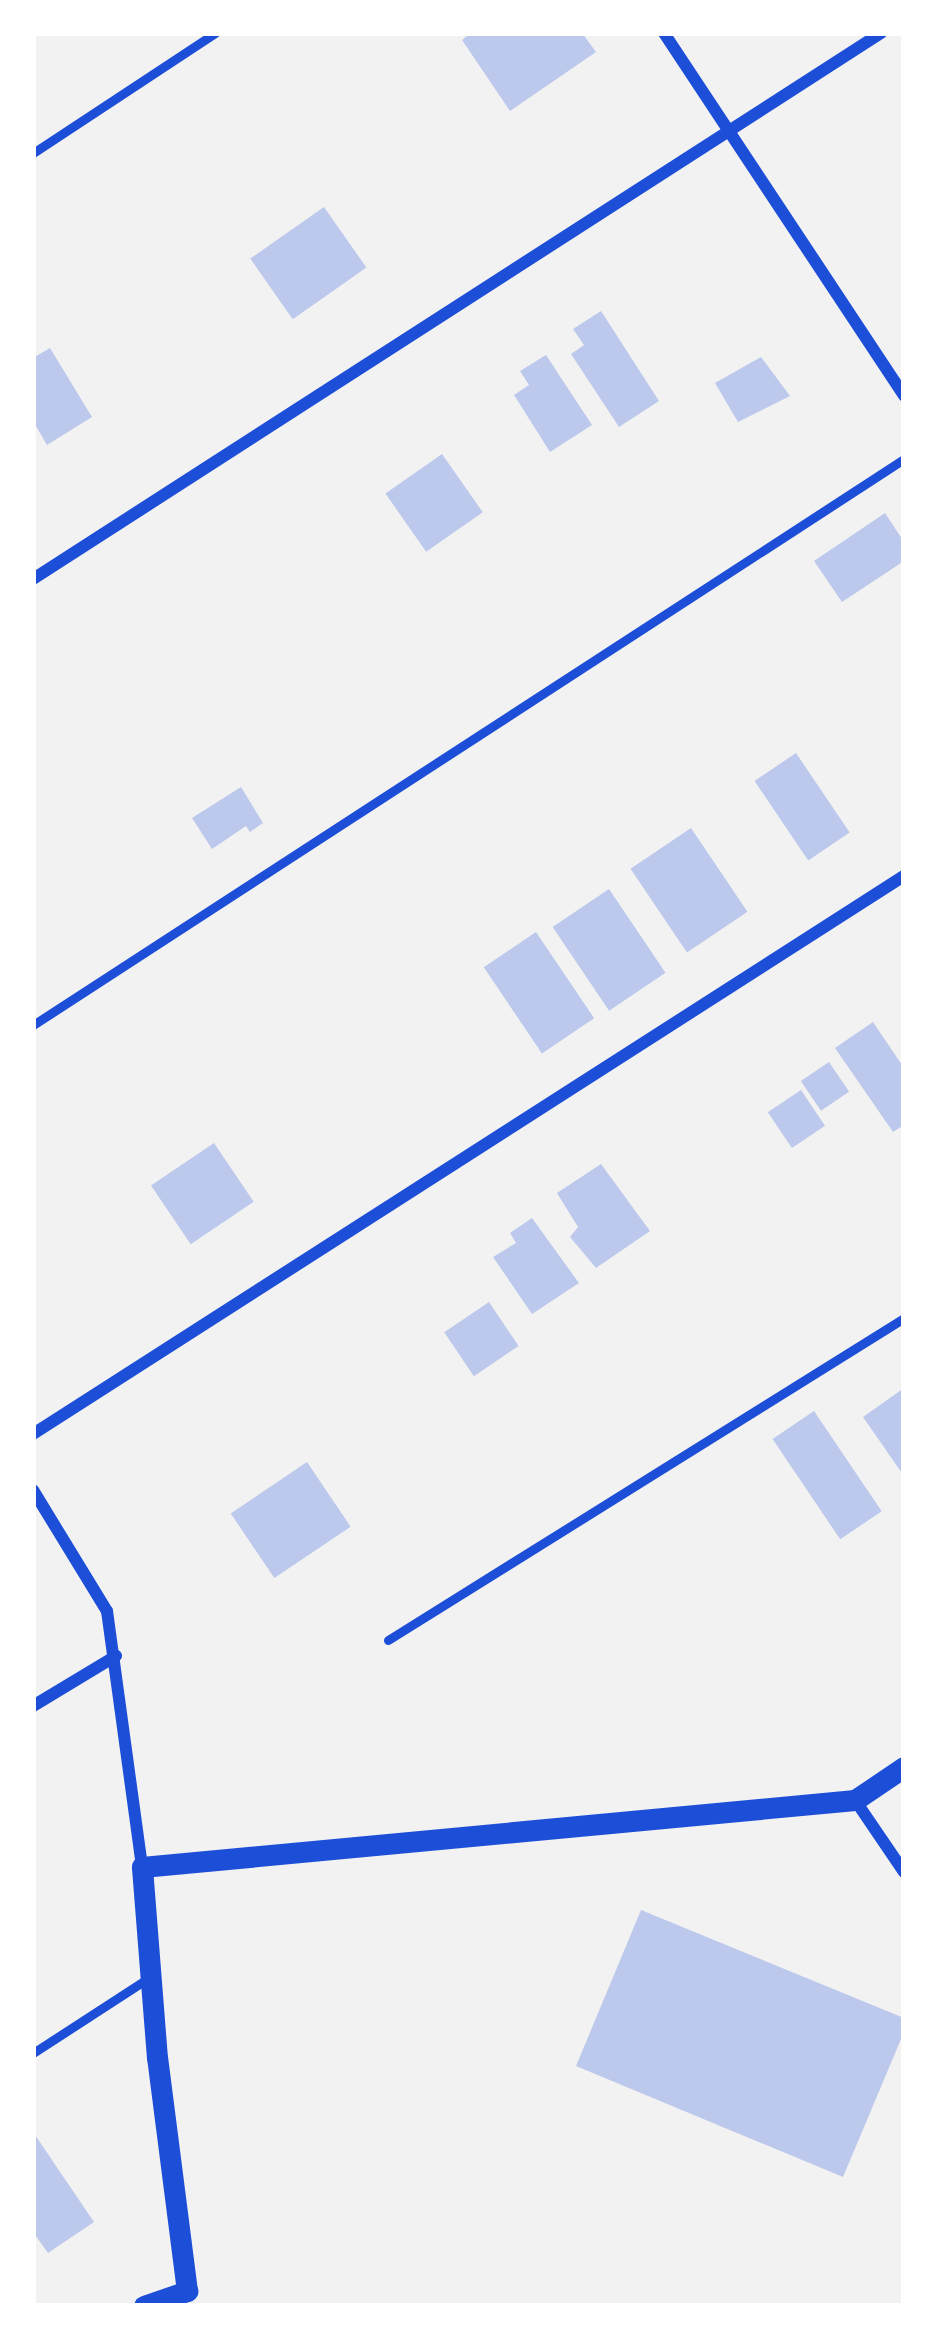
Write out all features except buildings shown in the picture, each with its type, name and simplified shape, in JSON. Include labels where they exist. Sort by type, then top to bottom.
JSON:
[{"type":"street","points":[[664,33],[904,395]]},
{"type":"street","points":[[33,579],[881,33]]},
{"type":"street","points":[[33,1434],[904,875]]},
{"type":"street","points":[[33,1490],[96,1587],[107,1611],[116,1655],[188,2298],[144,2306]]},
{"type":"street","points":[[33,1706],[116,1655]]},
{"type":"street","points":[[142,1867],[855,1799],[904,1767]]},
{"type":"street","points":[[855,1799],[904,1872]]},
{"type":"lane","points":[[33,153],[215,33]]},
{"type":"lane","points":[[33,1025],[904,459]]},
{"type":"lane","points":[[388,1640],[904,1318]]},
{"type":"lane","points":[[33,2053],[150,1977]]}]
